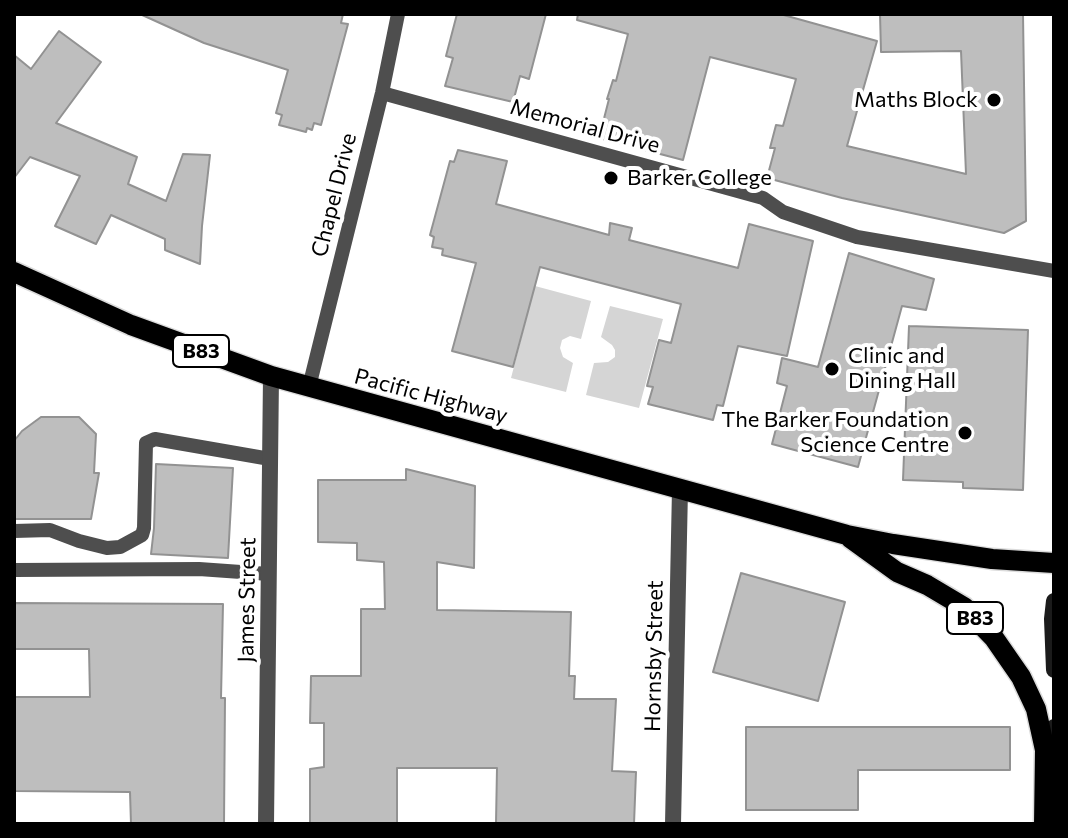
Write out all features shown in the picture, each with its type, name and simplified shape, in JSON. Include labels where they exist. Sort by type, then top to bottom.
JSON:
[{"type":"main road","name":"Pacific Highway","points":[[14,272],[131,325],[309,387],[847,535],[992,559],[1054,563]]},
{"type":"main road","name":"Pacific Highway","points":[[847,535],[897,572],[964,607],[994,638],[1021,677],[1036,709],[1045,750],[1044,824]]},
{"type":"street","name":"James Street","points":[[266,824],[271,376]]},
{"type":"street","name":"Hornsby Street","points":[[673,824],[680,489]]},
{"type":"street","points":[[1054,601],[1054,670]]},
{"type":"street","name":"Pacific Highway","points":[[1045,750],[1054,727]]},
{"type":"lane","name":"Chapel Drive","points":[[309,387],[382,93],[398,14]]},
{"type":"lane","name":"Memorial Drive","points":[[382,93],[763,198],[783,212],[857,237],[1054,271]]},
{"type":"lane","points":[[14,531],[50,530],[107,548],[120,547],[142,535],[146,443],[155,439],[270,459]]},
{"type":"lane","points":[[14,570],[199,569],[269,574]]},
{"type":"shaded area","points":[[535,286],[591,301],[581,339],[570,336],[562,340],[560,348],[563,357],[573,363],[566,392],[511,378]]},
{"type":"shaded area","points":[[610,306],[663,319],[639,408],[586,395],[594,363],[608,362],[615,357],[612,345],[601,337]]},
{"type":"building","points":[[140,14],[343,14],[341,23],[348,24],[321,125],[314,123],[312,130],[307,128],[306,132],[279,125],[282,115],[276,113],[288,70],[204,43]]},
{"type":"building","points":[[457,14],[546,14],[529,79],[520,76],[513,102],[445,86],[453,58],[446,56]]},
{"type":"building","points":[[578,14],[780,14],[877,41],[847,146],[966,174],[961,51],[881,52],[880,14],[1023,14],[1026,221],[1004,233],[842,198],[767,178],[775,148],[770,148],[776,125],[783,126],[796,79],[710,57],[683,160],[599,138],[607,99],[613,80],[616,81],[628,34],[577,20]]},
{"type":"building","points":[[59,31],[101,62],[56,123],[137,157],[128,184],[166,201],[183,154],[210,155],[200,264],[165,250],[165,239],[111,215],[96,244],[55,226],[80,176],[30,157],[14,178],[14,55],[31,69]]},
{"type":"building","points":[[458,150],[507,161],[496,204],[609,235],[610,223],[632,228],[629,240],[738,268],[749,224],[813,241],[787,356],[738,346],[723,406],[717,405],[713,420],[648,404],[653,387],[647,386],[659,340],[671,343],[681,304],[540,267],[513,367],[452,351],[476,263],[442,255],[443,249],[432,247],[434,237],[430,235],[450,161],[454,162]]},
{"type":"building","name":"Clinic and Dining Hall","points":[[849,253],[934,279],[926,310],[902,306],[858,467],[772,444],[787,386],[777,383],[782,358],[818,367]]},
{"type":"building","name":"The Barker Foundation Science Centre","points":[[909,326],[1028,330],[1023,490],[963,488],[963,482],[903,480]]},
{"type":"building","points":[[41,417],[79,417],[96,434],[94,473],[99,473],[91,519],[14,519],[14,441]]},
{"type":"building","points":[[156,464],[233,468],[228,558],[151,554]]},
{"type":"building","points":[[406,469],[475,486],[474,568],[437,562],[437,610],[571,612],[569,676],[575,676],[574,699],[616,699],[612,771],[636,772],[634,824],[496,823],[497,768],[397,768],[397,824],[310,824],[310,769],[324,767],[324,723],[310,723],[311,676],[361,676],[361,609],[385,609],[384,562],[357,560],[357,543],[318,542],[318,480],[406,480]]},
{"type":"building","points":[[741,573],[845,602],[818,701],[713,672]]},
{"type":"building","points":[[14,603],[223,604],[221,698],[225,698],[224,824],[131,824],[130,792],[14,791],[14,697],[90,697],[89,649],[14,649]]},
{"type":"building","points":[[746,727],[1010,727],[1010,770],[858,770],[858,810],[746,810]]},
{"type":"place","name":"Maths Block","points":[[994,100]]},
{"type":"place","name":"Barker College","points":[[611,178]]},
{"type":"place","name":"Clinic and Dining Hall","points":[[832,369]]},
{"type":"place","name":"The Barker Foundation Science Centre","points":[[965,433]]}]
